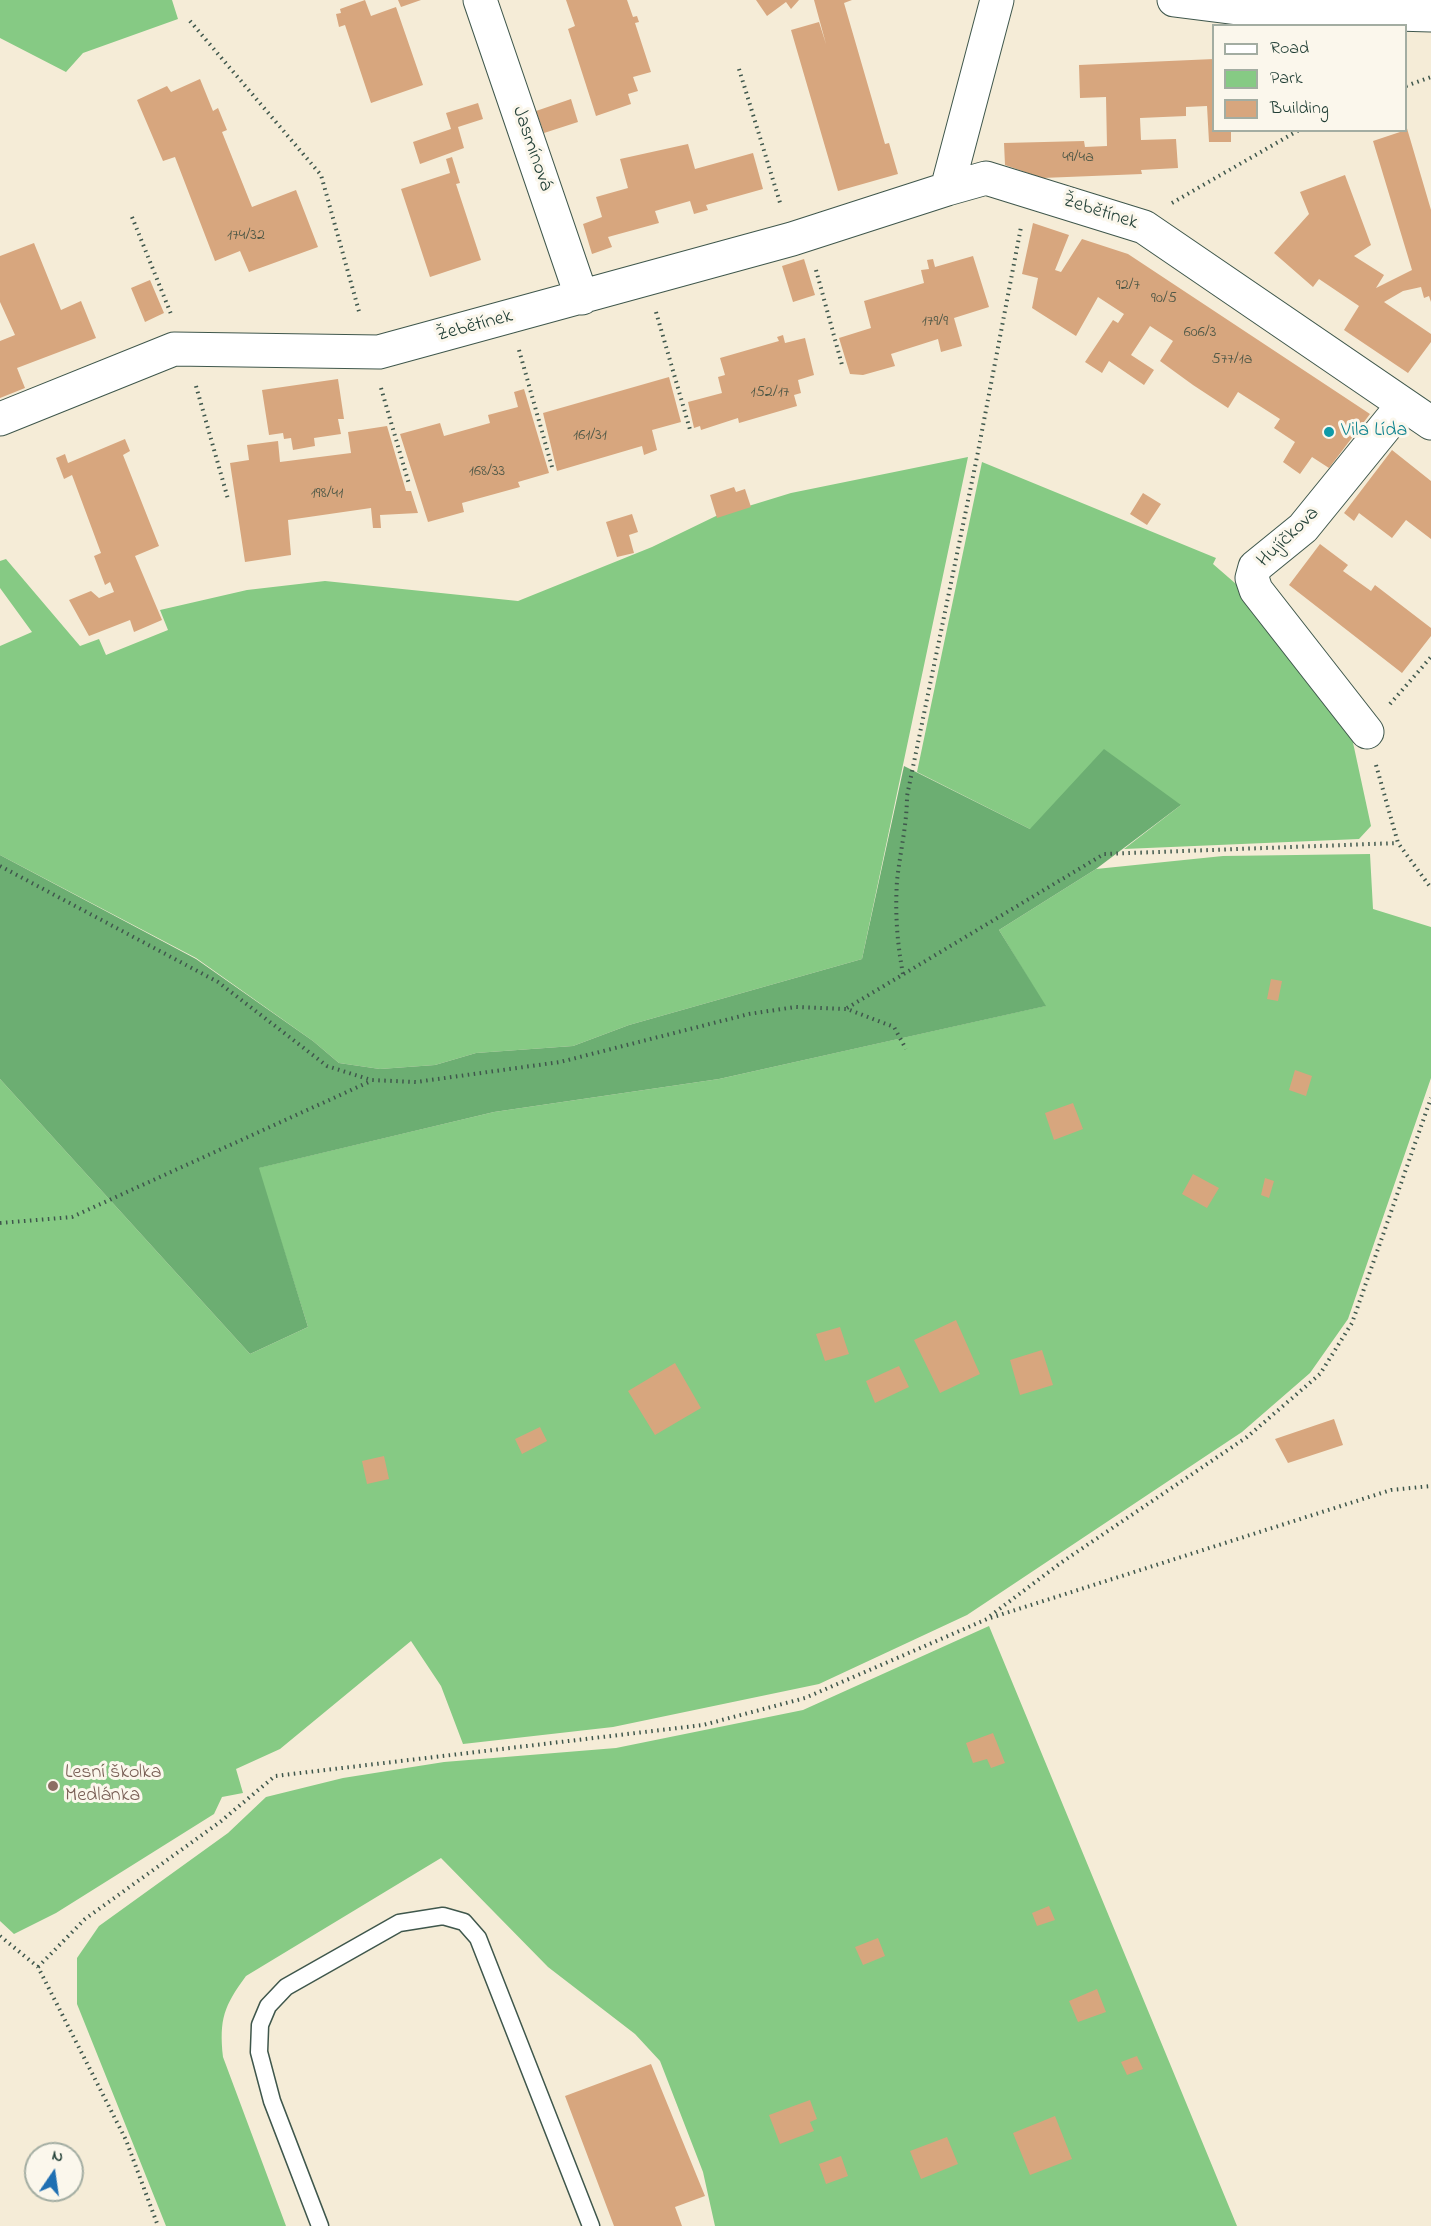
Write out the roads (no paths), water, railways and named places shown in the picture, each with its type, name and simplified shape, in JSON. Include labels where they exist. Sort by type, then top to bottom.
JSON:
[{"type":"street","name":"Jasmínová","points":[[480,0],[582,298]]},
{"type":"street","points":[[946,189],[997,0]]},
{"type":"street","points":[[1174,0],[1253,10],[1431,15]]},
{"type":"street","name":"Žebětínek","points":[[0,419],[174,349],[370,352],[647,280],[799,237],[986,178],[1144,227],[1403,405]]},
{"type":"street","points":[[1403,405],[1431,423]]},
{"type":"street","name":"Hujíčkova","points":[[1367,732],[1256,590],[1252,578],[1255,567],[1303,528],[1403,405]]},
{"type":"lane","points":[[320,2226],[272,2101],[259,2052],[260,2025],[268,2006],[286,1987],[399,1923],[443,1916],[465,1922],[478,1938],[591,2226]]},
{"type":"place","name":"Vila Lída","points":[[1329,432]]},
{"type":"place","name":"Lesní školka Medlánka","points":[[53,1786]]}]
